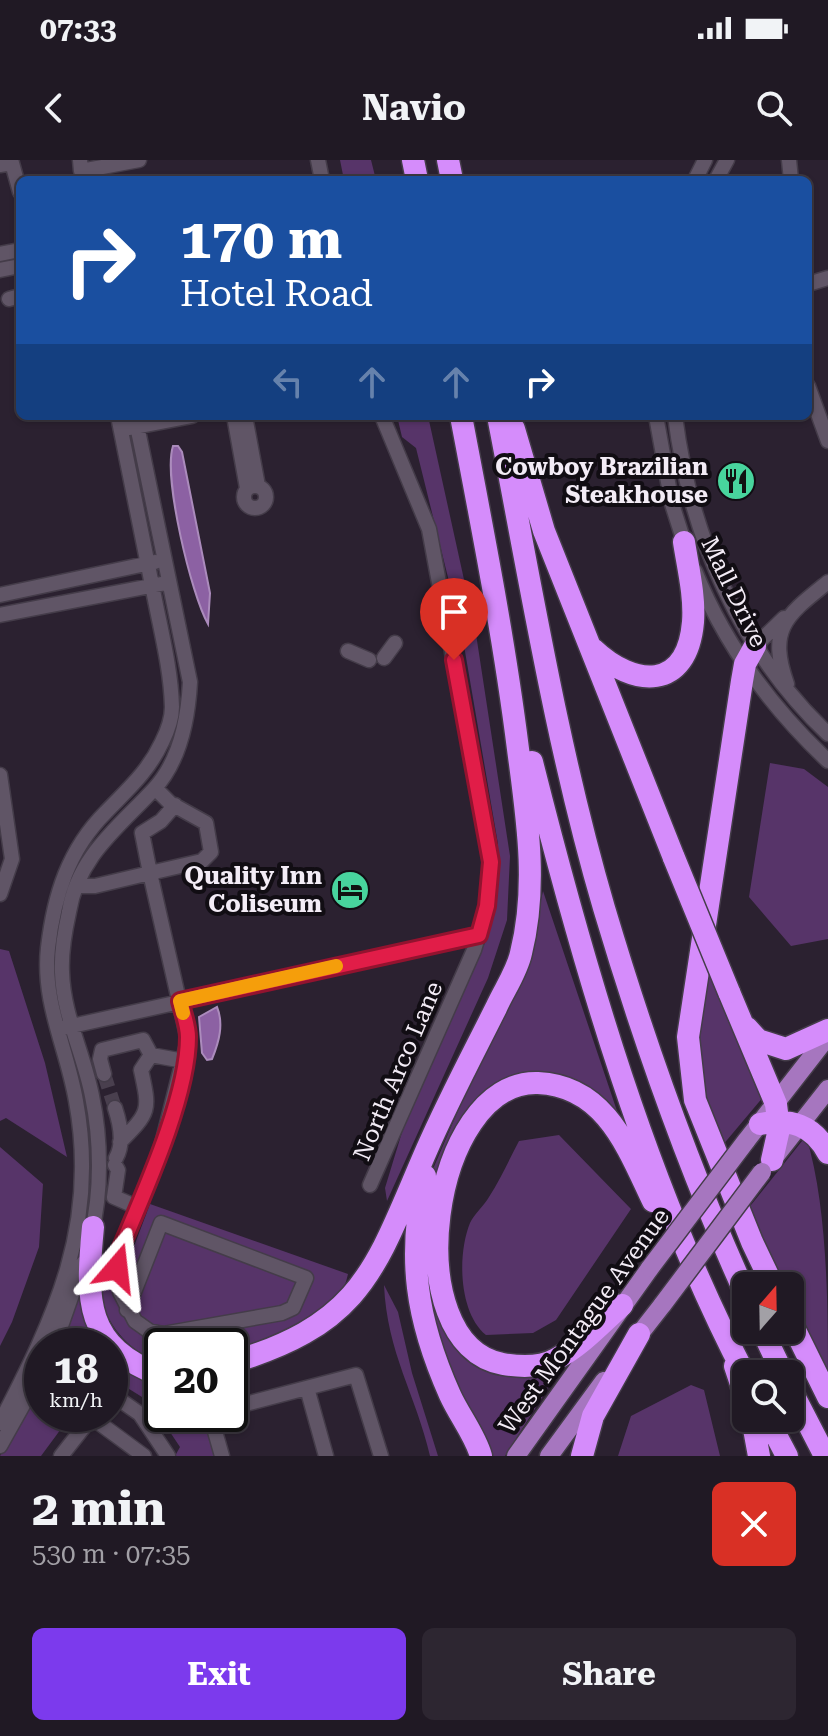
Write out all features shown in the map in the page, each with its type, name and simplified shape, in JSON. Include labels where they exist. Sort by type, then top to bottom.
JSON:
[{"type":"highway","points":[[248,1358],[277,1349],[314,1329],[344,1307],[377,1260],[520,957],[531,905],[530,846],[507,663],[462,420]]},
{"type":"highway","points":[[499,420],[554,702],[603,906],[659,1082],[737,1272]]},
{"type":"highway","points":[[511,420],[544,531],[743,1024],[772,1123],[767,1166]]},
{"type":"highway","points":[[588,644],[618,670],[637,678],[662,675],[673,667],[685,651],[693,625],[684,542]]},
{"type":"highway","points":[[750,655],[688,1037],[695,1100],[766,1272]]},
{"type":"highway","points":[[507,663],[564,891],[678,1235],[737,1360]]},
{"type":"highway","points":[[743,1024],[758,1040],[786,1049],[828,1033]]},
{"type":"highway","points":[[622,1305],[581,1343],[555,1360],[533,1366],[495,1363],[471,1349],[453,1329],[440,1282],[440,1220],[455,1157],[477,1111],[501,1092],[534,1083],[569,1089],[585,1097],[614,1124],[653,1201],[678,1235]]},
{"type":"highway","points":[[448,1107],[426,1168],[418,1209],[414,1254],[417,1288],[425,1336],[481,1456]]},
{"type":"highway","points":[[772,1123],[812,1130],[828,1153]]},
{"type":"highway","points":[[93,1227],[88,1279],[95,1320],[115,1351],[144,1369]]},
{"type":"highway","points":[[722,1331],[732,1360]]},
{"type":"highway","points":[[582,1456],[593,1416],[639,1334]]},
{"type":"highway","points":[[802,1344],[828,1397]]},
{"type":"highway","points":[[804,1415],[825,1456]]},
{"type":"highway","points":[[755,1432],[759,1456]]},
{"type":"highway","points":[[774,1432],[787,1456]]},
{"type":"main road","points":[[772,1123],[828,1033]]},
{"type":"main road","points":[[772,1123],[828,1089]]},
{"type":"main road","name":"West Montague Avenue","points":[[516,1456],[622,1305],[691,1214],[772,1123]]},
{"type":"main road","name":"West Montague Avenue","points":[[549,1456],[767,1166]]},
{"type":"street","points":[[81,173],[139,160]]},
{"type":"street","points":[[0,165],[12,163],[17,176]]},
{"type":"street","points":[[812,397],[828,441]]},
{"type":"street","points":[[235,420],[253,487],[245,420]]},
{"type":"street","name":"North Arco Lane","points":[[370,1185],[479,935],[487,906],[491,862],[429,529],[384,420]]},
{"type":"street","name":"Mall Drive","points":[[657,420],[669,491],[684,542],[715,615],[828,734]]},
{"type":"street","name":"Mall Drive","points":[[676,420],[684,473],[707,550],[750,655],[790,722],[828,761]]},
{"type":"street","points":[[0,1423],[48,1329],[69,1271],[79,1216],[82,1147],[76,1099],[55,1031],[45,972],[53,906],[69,860],[104,814],[142,778],[163,741],[172,711],[167,662],[119,423],[136,421],[190,682],[188,713],[177,749],[155,788],[117,823],[83,870],[69,908],[62,972],[71,1025],[92,1095],[97,1136],[93,1227],[76,1290],[61,1328]]},
{"type":"street","points":[[0,595],[163,560]]},
{"type":"street","points":[[0,615],[168,582]]},
{"type":"street","points":[[750,655],[789,613],[828,582]]},
{"type":"street","points":[[789,613],[777,649],[792,695]]},
{"type":"street","points":[[348,651],[376,659],[395,643]]},
{"type":"street","points":[[0,775],[12,850],[9,875],[0,894]]},
{"type":"street","points":[[77,886],[95,886],[202,861],[211,852],[206,823],[175,805],[155,788]]},
{"type":"street","points":[[127,1310],[161,1223],[306,1278],[293,1308],[282,1313],[163,1334],[149,1331],[135,1321],[127,1310],[120,1292],[117,1257],[160,1152],[184,1061],[187,1027],[142,833],[161,821],[175,805]]},
{"type":"street","points":[[55,1031],[479,935]]},
{"type":"street","points":[[104,1074],[100,1059],[102,1050],[143,1040],[151,1055]]},
{"type":"street","points":[[151,1055],[184,1061]]},
{"type":"street","points":[[119,1159],[146,1117],[149,1105],[141,1070],[151,1055]]},
{"type":"street","points":[[115,1108],[120,1122],[114,1197],[137,1207]]},
{"type":"street","points":[[117,1257],[143,1268]]},
{"type":"street","points":[[248,1403],[356,1375],[381,1456]]},
{"type":"street","points":[[307,1388],[326,1456]]},
{"type":"street","points":[[0,1446],[24,1406]]},
{"type":"street","points":[[128,1406],[140,1414],[168,1456]]},
{"type":"street","points":[[61,1456],[79,1432]]},
{"type":"street","points":[[113,1432],[144,1456]]},
{"type":"street","points":[[215,1432],[222,1456]]},
{"type":"shaded area","points":[[340,160],[371,160],[375,176],[343,176]]},
{"type":"shaded area","points":[[398,420],[429,420],[476,634],[510,856],[507,920],[488,978],[387,1201],[385,1188],[406,1119],[488,936],[496,901],[498,844],[462,634],[416,448],[402,437]]},
{"type":"shaded area","points":[[173,446],[178,446],[182,452],[210,593],[208,624],[194,588],[180,535],[172,483]]},
{"type":"shaded area","points":[[770,763],[804,769],[828,787],[828,939],[791,946],[749,897]]},
{"type":"shaded area","points":[[543,891],[617,1111],[572,1079],[539,1073],[508,1080],[494,1088],[470,1109],[460,1123],[436,1302],[441,1316],[455,1342],[476,1362],[489,1369],[519,1374],[556,1365],[559,1371],[505,1456],[487,1456],[453,1388],[423,1276],[433,1169],[534,933]]},
{"type":"shaded area","points":[[0,949],[9,951],[45,1063],[67,1157],[6,1118],[0,1121]]},
{"type":"shaded area","points":[[702,951],[764,1096],[722,1146],[706,1098],[702,1074],[699,1026]]},
{"type":"shaded area","points":[[217,1007],[220,1033],[212,1059],[207,1060],[202,1053],[199,1017]]},
{"type":"shaded area","points":[[559,1135],[631,1209],[556,1320],[533,1333],[486,1335],[470,1313],[463,1283],[463,1251],[470,1223],[493,1190],[519,1141]]},
{"type":"shaded area","points":[[806,1136],[823,1226],[828,1386],[804,1335],[804,1272],[775,1272],[747,1210]]},
{"type":"shaded area","points":[[0,1147],[43,1184],[39,1247],[0,1346]]},
{"type":"shaded area","points":[[150,1204],[348,1274],[342,1291],[332,1305],[318,1317],[283,1334],[248,1346],[248,1328],[144,1328],[144,1354],[128,1343],[128,1328],[115,1328],[102,1300],[106,1262],[130,1257]]},
{"type":"shaded area","points":[[82,1283],[98,1328],[67,1328]]},
{"type":"shaded area","points":[[384,1285],[398,1312],[412,1373],[438,1456],[430,1456],[396,1353]]},
{"type":"shaded area","points":[[128,1362],[144,1370],[144,1398],[128,1388]]},
{"type":"shaded area","points":[[691,1385],[704,1390],[720,1456],[618,1456],[631,1416]]},
{"type":"shaded area","points":[[24,1416],[24,1432],[59,1432],[41,1456],[0,1456]]},
{"type":"shaded area","points":[[170,1432],[208,1432],[216,1456],[175,1456],[180,1447]]},
{"type":"tunnel","points":[[104,1074],[115,1108]]},
{"type":"slow traffic","points":[[183,1013],[180,1001],[336,966]]},
{"type":"place","name":"Cowboy Brazilian Steakhouse","points":[[736,481]]},
{"type":"place","name":"Quality Inn Coliseum","points":[[350,890]]},
{"type":"route","points":[[117,1268],[117,1257],[160,1152],[181,1077],[188,1040],[180,1001],[479,935],[487,906],[491,862],[454,660]]}]
